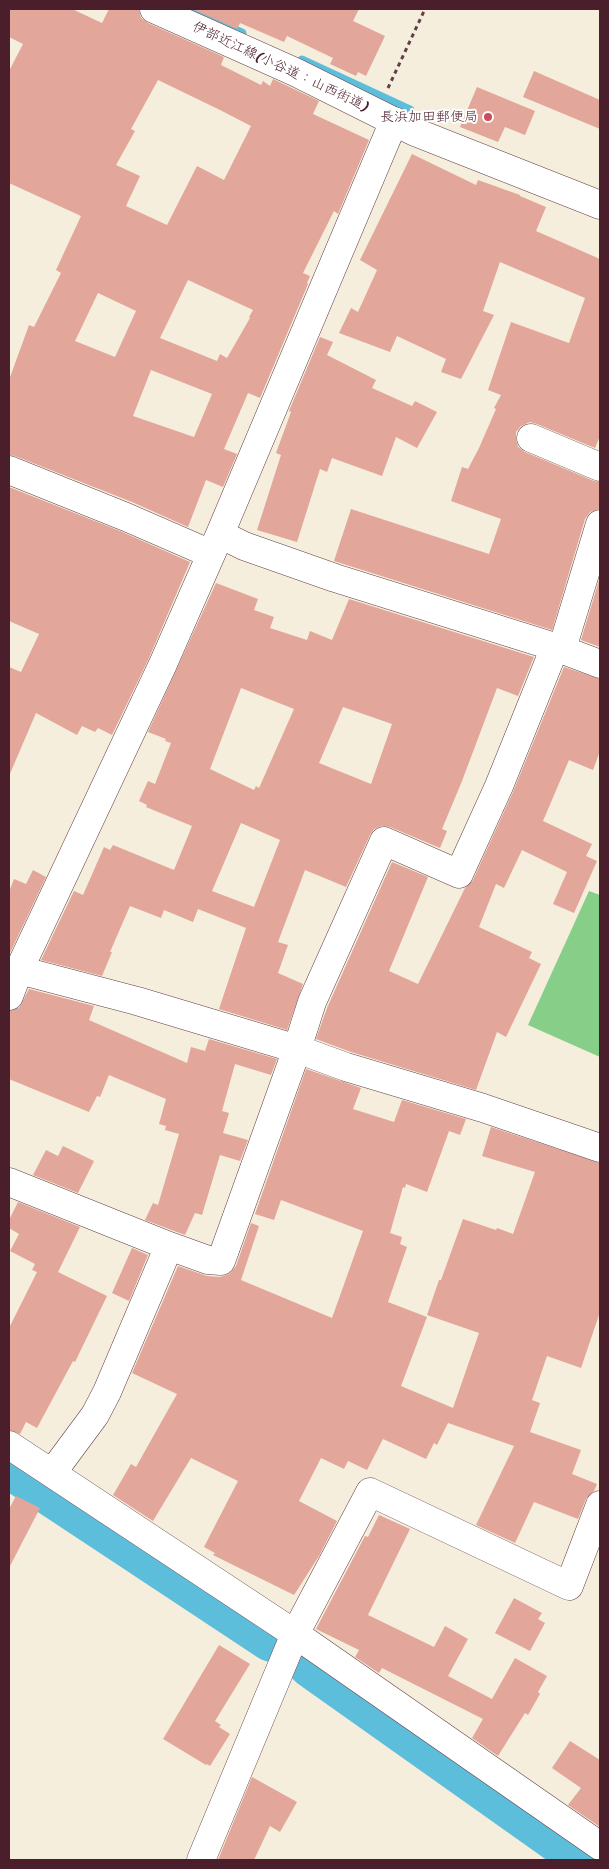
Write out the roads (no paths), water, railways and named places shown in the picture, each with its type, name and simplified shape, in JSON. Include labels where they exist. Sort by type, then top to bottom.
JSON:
[{"type":"street","name":"伊部近江線(小谷道：山西街道)","points":[[154,9],[295,72],[405,126],[600,205]]},
{"type":"street","points":[[405,126],[163,664],[13,980],[137,1001],[483,1108],[600,1148]]},
{"type":"street","points":[[531,438],[600,467]]},
{"type":"street","points":[[9,470],[126,517],[216,544],[244,546],[335,578],[558,648],[600,664]]},
{"type":"street","points":[[9,1182],[169,1246],[208,1260],[221,1261],[312,1002],[384,841],[459,874],[558,648],[600,524]]},
{"type":"street","points":[[52,1473],[95,1415],[107,1392],[169,1246]]},
{"type":"street","points":[[9,1444],[295,1634],[600,1846]]},
{"type":"street","points":[[201,1860],[295,1634],[370,1492],[569,1586],[600,1505]]},
{"type":"waterway","points":[[188,9],[242,33]]},
{"type":"waterway","points":[[302,60],[410,110],[404,124]]},
{"type":"waterway","points":[[9,1019],[17,998]]},
{"type":"waterway","points":[[9,1463],[272,1637]]},
{"type":"waterway","points":[[312,1663],[590,1860]]},
{"type":"place","name":"長浜加田郵便局","points":[[488,117]]}]
